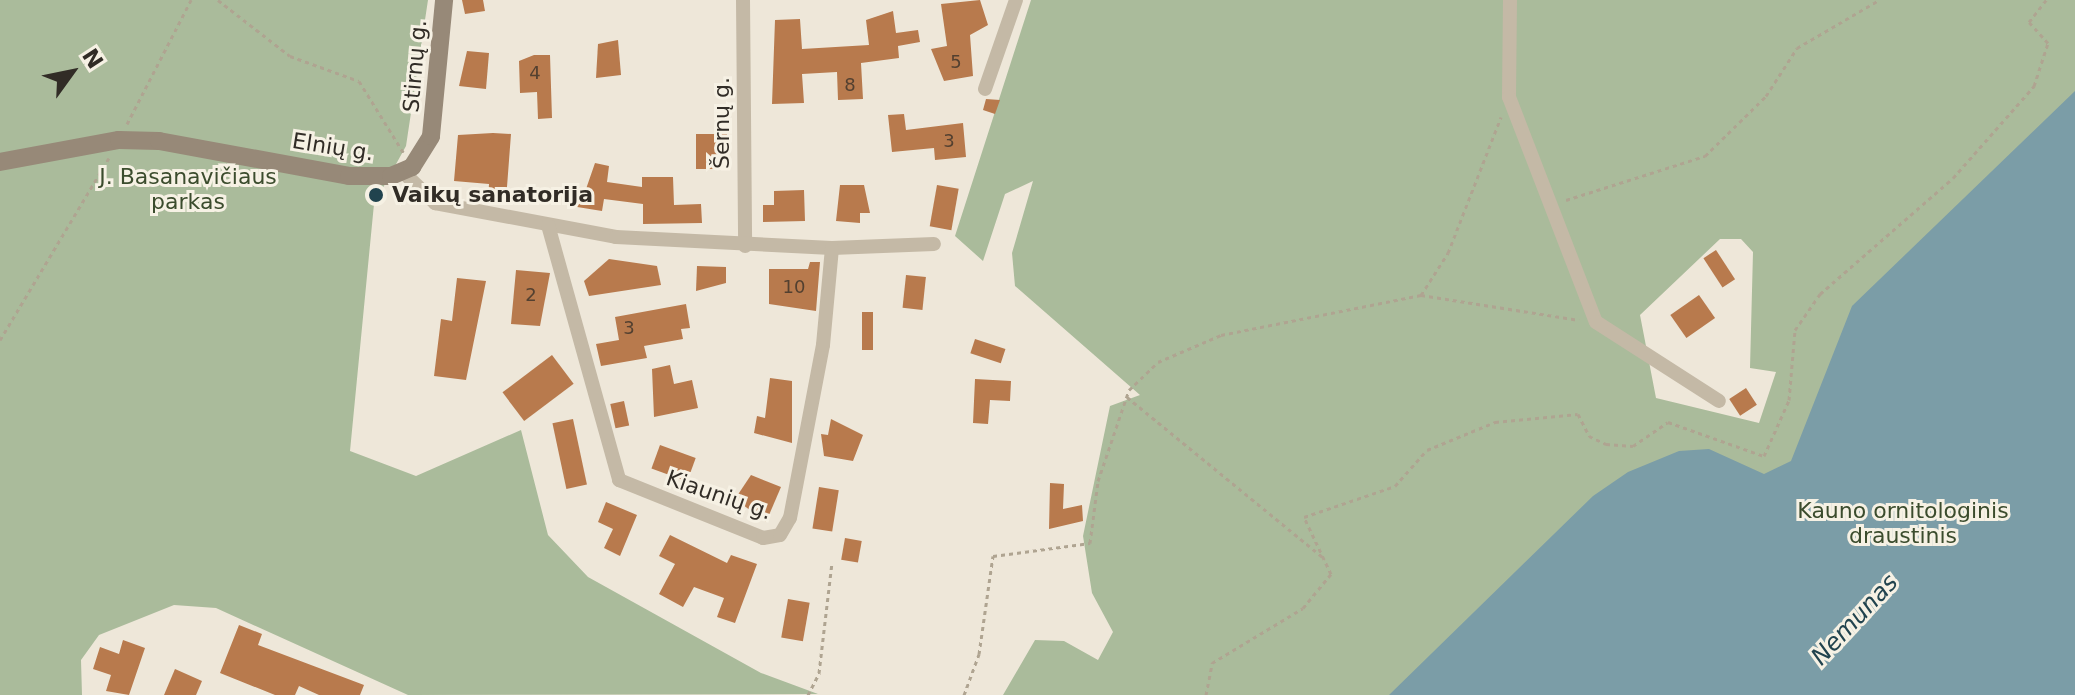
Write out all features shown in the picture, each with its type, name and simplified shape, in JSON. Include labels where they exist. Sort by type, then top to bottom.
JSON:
[{"type":"street","name":"Stirnų g.","points":[[407,169],[436,114],[444,0]]},
{"type":"street","name":"Šernų g.","points":[[743,0],[745,246]]},
{"type":"street","points":[[985,89],[1016,0]]},
{"type":"street","points":[[1510,0],[1509,97],[1596,322],[1719,401]]},
{"type":"street","name":"Elnių g.","points":[[0,162],[119,140],[159,141],[349,176],[407,169],[435,203],[548,225],[745,246],[832,248],[934,244]]},
{"type":"street","name":"Kiaunių g.","points":[[548,225],[619,480],[763,538],[780,535],[790,518],[823,345],[832,248]]},
{"type":"path","points":[[128,124],[191,0]]},
{"type":"path","points":[[218,0],[290,56],[359,81],[407,169]]},
{"type":"path","points":[[1550,205],[1705,156],[1766,96],[1797,48],[1879,0]]},
{"type":"path","points":[[1206,695],[1212,663],[1303,608],[1331,574],[1304,517],[1395,486],[1415,456],[1495,422],[1578,414],[1589,436],[1633,446],[1668,422],[1764,456],[1789,400],[1795,330],[1820,294],[1953,178],[2034,86],[2048,43],[2029,22],[2046,0]]},
{"type":"path","points":[[1421,295],[1448,253],[1509,97]]},
{"type":"path","points":[[0,340],[112,153]]},
{"type":"path","points":[[964,695],[979,654],[993,556],[1090,543],[1098,481],[1127,397],[1158,362],[1221,335],[1421,295],[1596,322]]},
{"type":"path","points":[[1127,397],[1326,560]]},
{"type":"path","points":[[808,695],[819,673],[832,563]]},
{"type":"green space","name":"J. Basanavičiaus parkas","points":[[0,0],[428,0],[406,146],[374,204],[350,451],[416,476],[521,430],[548,535],[588,577],[761,673],[818,694],[408,695],[216,608],[174,605],[99,635],[81,660],[82,695],[0,695]]},
{"type":"green space","points":[[1031,0],[2075,0],[2075,695],[1003,695],[1035,640],[1064,641],[1098,660],[1113,632],[1092,593],[1083,536],[1110,406],[1140,395],[1015,286],[1012,253],[1033,181],[1005,194],[983,261],[955,236]],"holes":[[[1720,239],[1741,239],[1753,252],[1750,368],[1776,372],[1759,423],[1656,398],[1640,315]]]},
{"type":"water","name":"Kauno ornitologinis draustinis","points":[[2075,91],[2075,695],[1389,695],[1593,496],[1628,472],[1679,451],[1709,449],[1764,474],[1791,461],[1852,306]]},
{"type":"building","points":[[462,0],[483,0],[485,11],[465,14]]},
{"type":"building","points":[[980,0],[988,25],[970,35],[973,76],[944,81],[931,49],[947,46],[941,4]]},
{"type":"building","points":[[893,11],[896,33],[918,30],[920,42],[898,46],[899,58],[861,63],[863,99],[838,100],[837,72],[802,74],[804,103],[772,104],[775,20],[800,19],[802,49],[869,45],[866,20]]},
{"type":"building","points":[[618,40],[621,75],[596,78],[598,44]]},
{"type":"building","points":[[467,51],[489,53],[486,89],[459,86]]},
{"type":"building","points":[[534,55],[550,55],[552,118],[538,119],[537,92],[520,93],[519,61]]},
{"type":"building","points":[[986,99],[1000,100],[995,114],[983,110]]},
{"type":"building","points":[[904,114],[906,130],[963,123],[966,157],[935,160],[934,148],[892,152],[888,115]]},
{"type":"building","points":[[511,134],[506,200],[488,199],[489,184],[454,181],[458,135]]},
{"type":"building","points":[[696,134],[727,134],[727,169],[696,169]]},
{"type":"building","points":[[595,163],[609,166],[607,182],[642,187],[642,177],[673,177],[674,205],[701,204],[702,223],[643,224],[643,204],[604,199],[602,211],[571,206],[574,187],[586,189]]},
{"type":"building","points":[[840,185],[864,185],[870,213],[860,213],[860,223],[836,221]]},
{"type":"building","points":[[937,185],[959,189],[951,230],[930,226]]},
{"type":"building","points":[[804,190],[805,221],[763,222],[763,205],[774,205],[774,191]]},
{"type":"building","points":[[1716,250],[1735,279],[1722,288],[1703,258]]},
{"type":"building","points":[[609,259],[657,266],[661,285],[589,296],[584,281]]},
{"type":"building","points":[[810,262],[820,262],[816,311],[769,304],[769,269],[808,269]]},
{"type":"building","points":[[697,266],[726,267],[726,283],[696,291]]},
{"type":"building","points":[[516,270],[550,273],[540,326],[511,324]]},
{"type":"building","points":[[906,275],[926,277],[922,310],[903,308]]},
{"type":"building","points":[[457,278],[486,281],[466,380],[434,376],[441,319],[452,321]]},
{"type":"building","points":[[1699,295],[1715,318],[1686,338],[1670,315]]},
{"type":"building","points":[[686,304],[690,328],[681,329],[683,339],[644,346],[647,358],[601,366],[596,344],[619,340],[615,317]]},
{"type":"building","points":[[862,312],[873,312],[873,350],[862,350]]},
{"type":"building","points":[[975,339],[1005,349],[1001,363],[970,353]]},
{"type":"building","points":[[552,355],[574,384],[524,421],[502,392]]},
{"type":"building","points":[[670,365],[674,384],[692,380],[698,408],[654,417],[652,369]]},
{"type":"building","points":[[770,378],[792,381],[792,443],[754,433],[757,416],[765,418]]},
{"type":"building","points":[[975,379],[1011,381],[1010,401],[990,400],[988,424],[973,423]]},
{"type":"building","points":[[1746,388],[1757,405],[1740,416],[1729,399]]},
{"type":"building","points":[[624,401],[629,425],[616,428],[610,404]]},
{"type":"building","points":[[573,419],[587,485],[566,489],[552,423]]},
{"type":"building","points":[[831,419],[863,435],[853,461],[824,456],[821,434],[828,435]]},
{"type":"building","points":[[660,445],[696,458],[687,481],[651,468]]},
{"type":"building","points":[[751,475],[781,487],[766,522],[735,499]]},
{"type":"building","points":[[1050,483],[1064,484],[1063,509],[1082,505],[1083,521],[1049,529]]},
{"type":"building","points":[[819,487],[839,490],[832,532],[812,528]]},
{"type":"building","points":[[606,502],[637,515],[620,556],[604,548],[613,529],[598,522]]},
{"type":"building","points":[[670,535],[727,563],[731,555],[757,564],[735,623],[717,617],[724,598],[694,587],[683,607],[659,594],[675,564],[659,556]]},
{"type":"building","points":[[845,538],[862,541],[858,563],[841,560]]},
{"type":"building","points":[[788,599],[810,603],[803,641],[781,637]]},
{"type":"building","points":[[239,625],[262,634],[258,645],[364,685],[360,695],[319,695],[299,686],[295,695],[275,695],[220,673]]},
{"type":"building","points":[[123,640],[145,648],[129,695],[106,691],[111,675],[93,669],[100,647],[119,654]]},
{"type":"building","points":[[175,669],[202,681],[196,695],[164,695]]},
{"type":"place","name":"Vaikų sanatorija","points":[[376,195]]},
{"type":"water label","name":"Nemunas","points":[[1855,620]]}]
